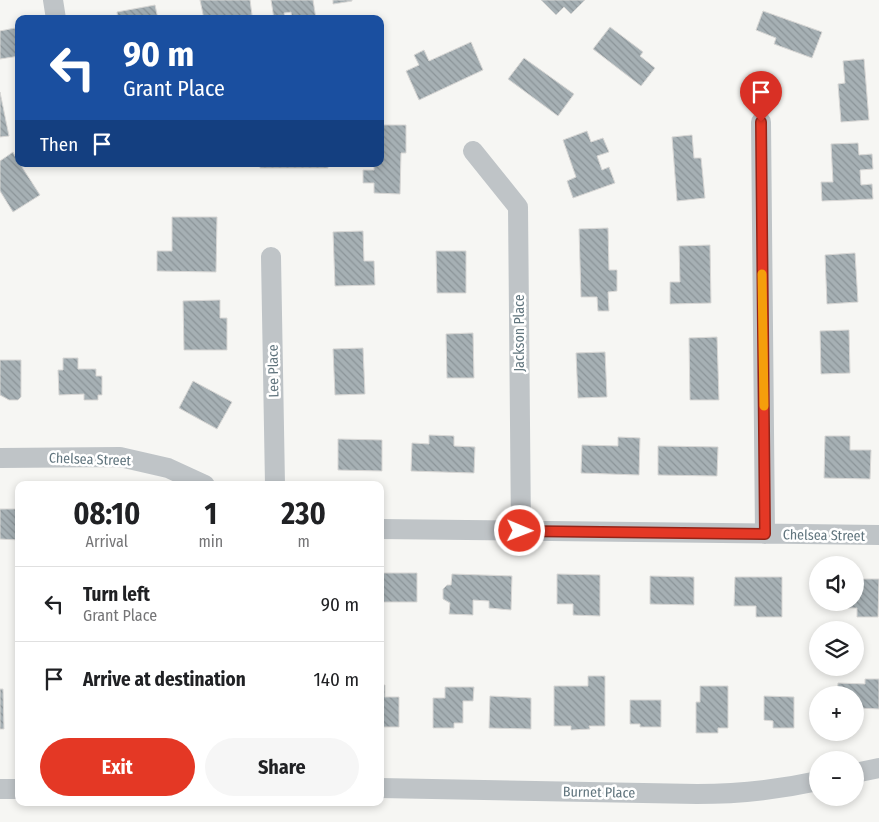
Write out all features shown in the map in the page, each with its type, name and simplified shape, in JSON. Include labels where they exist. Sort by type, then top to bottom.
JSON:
[{"type":"street","points":[[53,0],[55,15]]},
{"type":"street","points":[[761,122],[765,534]]},
{"type":"street","name":"Jackson Place","points":[[473,151],[518,207],[520,531]]},
{"type":"street","name":"Lee Place","points":[[271,257],[275,481]]},
{"type":"street","name":"Chelsea Street","points":[[0,458],[120,457],[168,468],[196,481]]},
{"type":"street","name":"Chelsea Street","points":[[384,529],[879,535]]},
{"type":"street","points":[[864,771],[879,768]]},
{"type":"street","name":"Burnet Place","points":[[384,788],[736,794],[788,788],[809,783]]},
{"type":"street","points":[[0,789],[15,789]]},
{"type":"building","points":[[200,0],[250,0],[252,15],[203,15]]},
{"type":"building","points":[[271,0],[313,0],[315,15],[291,15],[291,12],[284,13],[284,15],[273,15]]},
{"type":"building","points":[[333,0],[352,0],[352,1],[333,4]]},
{"type":"building","points":[[541,0],[585,0],[571,14],[564,7],[556,15]]},
{"type":"building","points":[[155,5],[157,15],[117,15],[117,12]]},
{"type":"building","points":[[763,11],[822,32],[812,58],[774,44],[776,38],[756,30]]},
{"type":"building","points":[[610,27],[643,52],[640,56],[655,68],[641,86],[593,49]]},
{"type":"building","points":[[15,28],[15,57],[0,59],[0,31]]},
{"type":"building","points":[[471,42],[483,70],[419,100],[406,71],[419,65],[414,55],[424,50],[429,61]]},
{"type":"building","points":[[524,58],[574,94],[558,116],[508,79]]},
{"type":"building","points":[[864,59],[869,120],[841,122],[838,84],[845,83],[843,61]]},
{"type":"building","points":[[0,92],[9,136],[0,137]]},
{"type":"building","points":[[384,125],[406,125],[406,153],[401,153],[400,194],[374,193],[374,183],[363,183],[363,170],[374,170],[374,167],[384,167]]},
{"type":"building","points":[[587,131],[591,142],[603,138],[609,152],[597,156],[602,170],[609,167],[615,183],[573,198],[567,181],[576,177],[563,140]]},
{"type":"building","points":[[692,135],[694,158],[701,158],[705,198],[677,201],[672,137]]},
{"type":"building","points":[[858,143],[859,155],[872,154],[873,169],[860,170],[861,185],[872,184],[873,199],[822,201],[821,182],[833,182],[831,144]]},
{"type":"building","points":[[13,152],[15,167],[22,167],[40,195],[13,212],[0,191],[0,161]]},
{"type":"building","points":[[260,167],[328,167],[328,168]]},
{"type":"building","points":[[172,217],[217,217],[216,272],[157,271],[157,251],[172,251]]},
{"type":"building","points":[[608,228],[609,270],[617,270],[617,291],[608,292],[609,311],[598,311],[597,297],[581,297],[579,229]]},
{"type":"building","points":[[363,231],[364,261],[374,261],[375,285],[335,286],[333,232]]},
{"type":"building","points":[[710,245],[711,303],[670,304],[670,282],[680,282],[679,246]]},
{"type":"building","points":[[436,251],[466,251],[466,293],[437,293]]},
{"type":"building","points":[[855,253],[858,302],[827,304],[825,255]]},
{"type":"building","points":[[220,300],[220,318],[227,318],[227,350],[184,350],[183,301]]},
{"type":"building","points":[[849,330],[850,373],[821,374],[820,331]]},
{"type":"building","points":[[473,333],[474,378],[447,378],[446,334]]},
{"type":"building","points":[[717,337],[719,400],[690,400],[689,338]]},
{"type":"building","points":[[363,348],[365,394],[335,395],[333,349]]},
{"type":"building","points":[[605,352],[607,397],[578,398],[576,353]]},
{"type":"building","points":[[63,358],[78,358],[78,369],[96,369],[96,376],[102,376],[102,395],[98,395],[98,400],[84,400],[84,394],[59,395],[58,370],[63,370]]},
{"type":"building","points":[[0,360],[21,360],[21,397],[18,400],[9,400],[0,395]]},
{"type":"building","points":[[193,381],[232,402],[217,429],[179,408]]},
{"type":"building","points":[[429,435],[454,436],[454,446],[475,447],[474,473],[411,471],[412,443],[429,444]]},
{"type":"building","points":[[825,436],[850,436],[850,450],[871,450],[870,479],[824,478]]},
{"type":"building","points":[[618,437],[640,438],[639,475],[581,473],[582,445],[618,446]]},
{"type":"building","points":[[338,439],[382,440],[382,471],[338,470]]},
{"type":"building","points":[[658,446],[718,447],[717,476],[658,475]]},
{"type":"building","points":[[0,509],[15,509],[15,540],[0,539]]},
{"type":"building","points":[[384,573],[417,573],[417,602],[384,602]]},
{"type":"building","points":[[452,574],[512,576],[511,610],[489,608],[489,601],[473,600],[473,615],[449,614],[450,603],[443,599],[443,589],[447,585],[451,585]]},
{"type":"building","points":[[557,574],[600,575],[600,616],[573,615],[573,604],[557,604]]},
{"type":"building","points":[[650,576],[694,577],[694,605],[650,604]]},
{"type":"building","points":[[735,577],[782,577],[782,617],[756,617],[756,606],[734,606]]},
{"type":"building","points":[[864,579],[879,579],[878,617],[857,617],[857,611],[864,611]]},
{"type":"building","points":[[588,676],[605,676],[605,726],[589,726],[590,729],[571,730],[571,726],[554,726],[554,686],[588,686]]},
{"type":"building","points":[[865,679],[879,679],[879,709],[864,708],[864,686],[838,686],[838,683],[865,684]]},
{"type":"building","points":[[384,685],[385,697],[399,697],[399,727],[384,727]]},
{"type":"building","points":[[700,686],[728,686],[728,728],[718,728],[718,733],[696,733],[696,702],[700,702]]},
{"type":"building","points":[[445,687],[474,687],[473,701],[463,701],[463,723],[454,723],[454,728],[433,728],[433,698],[445,698]]},
{"type":"building","points":[[0,689],[3,689],[4,729],[0,729]]},
{"type":"building","points":[[490,696],[531,698],[531,729],[489,728]]},
{"type":"building","points":[[764,696],[794,697],[794,728],[773,728],[773,721],[764,720]]},
{"type":"building","points":[[630,700],[661,700],[661,727],[640,727],[640,724],[630,724]]},
{"type":"slow traffic","points":[[762,274],[764,406]]},
{"type":"route","points":[[520,531],[765,534],[761,122]]}]
